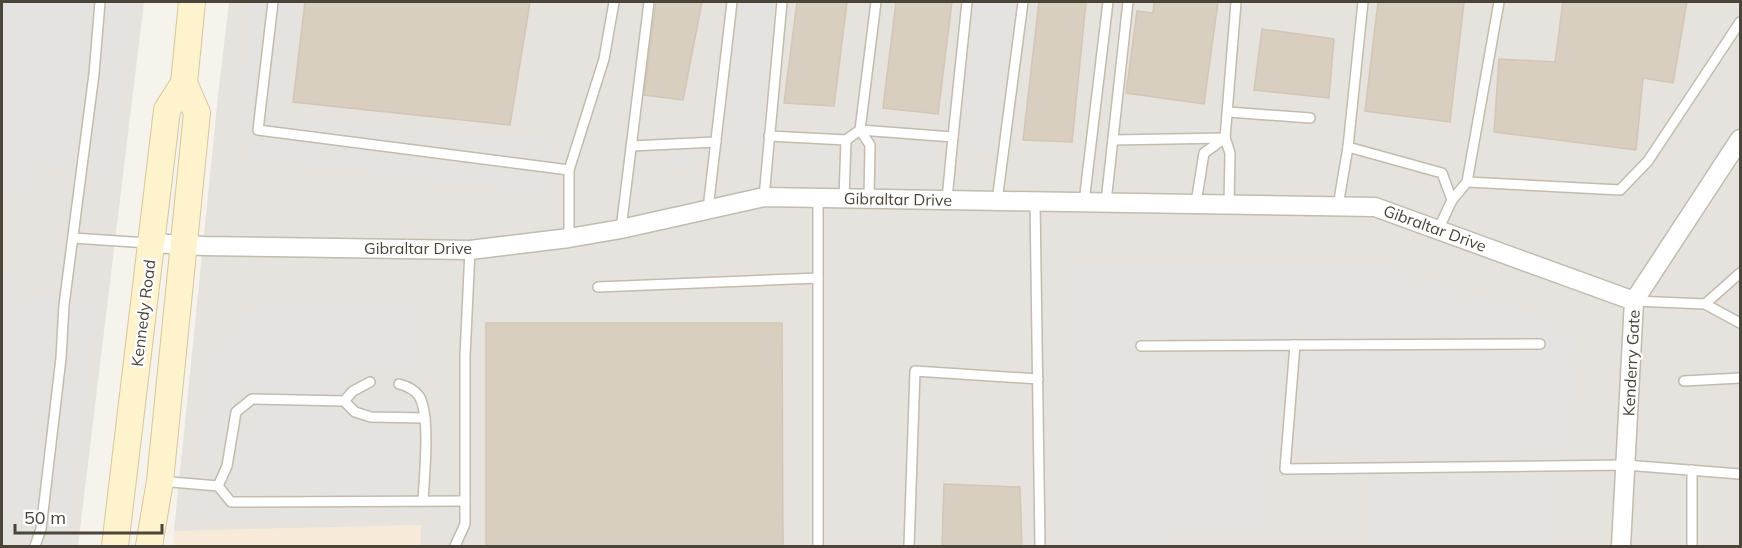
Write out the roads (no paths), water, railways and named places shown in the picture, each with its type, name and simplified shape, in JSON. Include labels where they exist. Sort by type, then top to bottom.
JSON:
[{"type":"main road","name":"Kennedy Road","points":[[115,546],[167,110],[184,83],[192,2]]},
{"type":"main road","name":"Kennedy Road","points":[[149,546],[160,482],[197,113],[184,83]]},
{"type":"street","name":"Kenderry Gate","points":[[1621,546],[1634,301],[1734,159],[1740,140]]},
{"type":"street","name":"Gibraltar Drive","points":[[152,243],[470,249],[569,238],[621,229],[764,197],[1196,202],[1374,207],[1634,301]]},
{"type":"lane","points":[[36,546],[41,529],[61,358],[64,305],[90,103],[100,2]]},
{"type":"lane","points":[[273,2],[258,130],[569,170]]},
{"type":"lane","points":[[569,238],[569,170],[604,59],[614,2]]},
{"type":"lane","points":[[621,229],[649,2]]},
{"type":"lane","points":[[708,209],[732,2]]},
{"type":"lane","points":[[764,197],[782,2]]},
{"type":"lane","points":[[869,198],[870,145],[860,130],[876,2]]},
{"type":"lane","points":[[947,200],[967,2]]},
{"type":"lane","points":[[997,201],[1023,2]]},
{"type":"lane","points":[[1084,202],[1108,2]]},
{"type":"lane","points":[[1106,202],[1128,2]]},
{"type":"lane","points":[[1228,204],[1230,153],[1225,138],[1236,2]]},
{"type":"lane","points":[[1338,206],[1348,147],[1362,2]]},
{"type":"lane","points":[[1438,230],[1452,200],[1467,182],[1499,2]]},
{"type":"lane","points":[[1467,182],[1620,190],[1648,161],[1740,22]]},
{"type":"lane","points":[[1228,112],[1310,118]]},
{"type":"lane","points":[[769,136],[846,140],[860,130],[953,136]]},
{"type":"lane","points":[[1113,140],[1225,138]]},
{"type":"lane","points":[[1196,202],[1204,153],[1225,138]]},
{"type":"lane","points":[[844,198],[846,140]]},
{"type":"lane","points":[[631,146],[716,142]]},
{"type":"lane","points":[[1348,147],[1442,173],[1452,200]]},
{"type":"lane","points":[[818,197],[818,546]]},
{"type":"lane","points":[[1035,201],[1040,546]]},
{"type":"lane","points":[[73,238],[152,243]]},
{"type":"lane","points":[[455,546],[465,524],[465,356],[470,249]]},
{"type":"lane","points":[[1705,304],[1740,273]]},
{"type":"lane","points":[[598,287],[818,278]]},
{"type":"lane","points":[[1634,301],[1705,304],[1740,323]]},
{"type":"lane","points":[[1141,346],[1539,344]]},
{"type":"lane","points":[[1295,345],[1285,469],[1625,465],[1740,474]]},
{"type":"lane","points":[[909,546],[915,371],[1038,379]]},
{"type":"lane","points":[[1684,381],[1740,378]]},
{"type":"lane","points":[[344,401],[352,391],[370,382]]},
{"type":"lane","points":[[399,384],[410,387],[420,398],[425,418],[423,501]]},
{"type":"lane","points":[[218,486],[227,466],[236,412],[252,399],[344,401],[355,412],[371,417],[425,418]]},
{"type":"lane","points":[[1692,470],[1692,546]]},
{"type":"lane","points":[[160,482],[218,486],[231,502],[465,501]]}]
